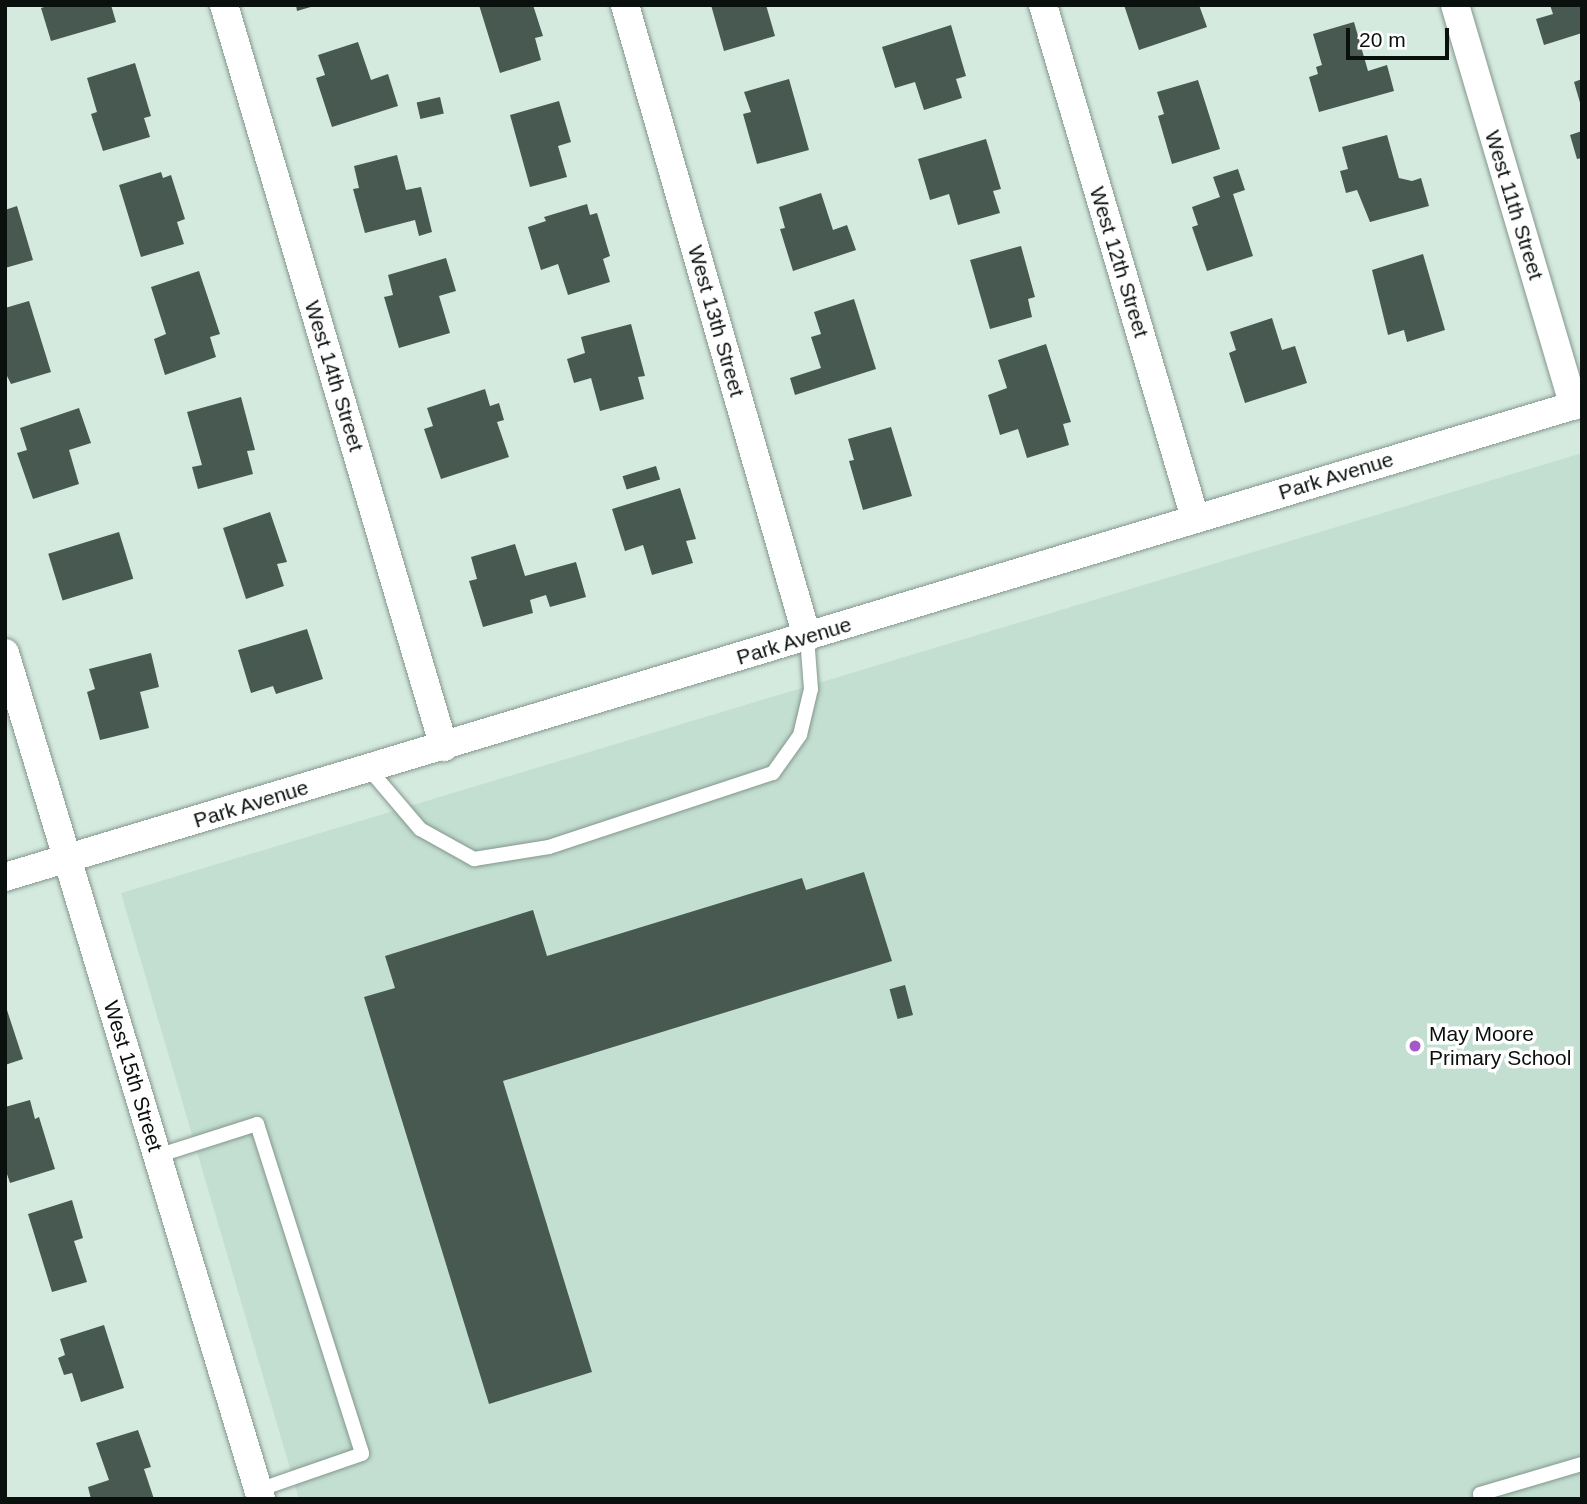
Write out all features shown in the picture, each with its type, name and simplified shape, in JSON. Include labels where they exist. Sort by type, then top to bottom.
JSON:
[{"type":"street","name":"West 14th Street","points":[[224,5],[444,747]]},
{"type":"street","name":"West 13th Street","points":[[625,5],[807,637]]},
{"type":"street","name":"West 12th Street","points":[[1043,5],[1195,518]]},
{"type":"street","name":"West 11th Street","points":[[1455,5],[1578,404]]},
{"type":"street","name":"Park Avenue","points":[[5,877],[1578,404]]},
{"type":"street","name":"West 15th Street","points":[[5,653],[260,1494]]},
{"type":"lane","points":[[369,769],[420,829],[474,859],[549,846],[773,773],[800,735],[811,689],[807,637]]},
{"type":"lane","points":[[158,1156],[257,1124],[362,1454],[260,1494]]},
{"type":"lane","points":[[1481,1499],[1480,1494],[1582,1464]]},
{"type":"shaded area","points":[[1582,453],[1582,1499],[299,1499],[121,893]]},
{"type":"building","points":[[51,5],[111,5],[116,22],[51,41],[41,8]]},
{"type":"building","points":[[296,5],[314,5],[314,6],[297,11]]},
{"type":"building","points":[[479,5],[533,5],[543,36],[535,38],[541,60],[500,73]]},
{"type":"building","points":[[711,5],[766,5],[775,36],[724,51]]},
{"type":"building","points":[[1124,5],[1199,5],[1207,27],[1139,50]]},
{"type":"building","points":[[1550,5],[1582,5],[1582,33],[1544,45],[1536,19],[1553,14]]},
{"type":"building","points":[[1354,22],[1368,71],[1387,65],[1394,91],[1319,112],[1309,77],[1318,74],[1316,67],[1322,65],[1313,34]]},
{"type":"building","points":[[951,25],[966,76],[956,79],[962,98],[924,110],[915,82],[895,88],[882,47]]},
{"type":"building","points":[[358,42],[371,80],[388,74],[398,106],[332,127],[316,78],[325,75],[318,55]]},
{"type":"building","points":[[135,63],[151,116],[144,118],[150,137],[103,151],[91,114],[97,112],[87,78]]},
{"type":"building","points":[[789,79],[809,150],[757,164],[743,114],[751,112],[744,92]]},
{"type":"building","points":[[1582,79],[1582,105],[1581,106],[1574,82]]},
{"type":"building","points":[[1198,80],[1220,149],[1172,164],[1158,116],[1164,114],[1157,92]]},
{"type":"building","points":[[440,97],[444,114],[420,119],[417,102]]},
{"type":"building","points":[[559,101],[571,142],[558,146],[567,177],[530,187],[510,115]]},
{"type":"building","points":[[1582,131],[1582,158],[1577,159],[1570,135]]},
{"type":"building","points":[[1387,135],[1399,178],[1412,181],[1421,178],[1429,206],[1370,222],[1357,190],[1346,193],[1340,171],[1348,169],[1342,147]]},
{"type":"building","points":[[986,139],[1001,189],[993,191],[1000,213],[958,225],[949,194],[930,200],[918,159]]},
{"type":"building","points":[[397,155],[406,190],[421,187],[432,232],[419,236],[415,220],[365,233],[353,189],[359,188],[354,166]]},
{"type":"building","points":[[1238,169],[1245,190],[1233,194],[1253,256],[1207,271],[1192,227],[1198,225],[1192,207],[1220,197],[1213,177]]},
{"type":"building","points":[[161,172],[163,178],[171,175],[185,219],[177,222],[184,244],[141,257],[119,185]]},
{"type":"building","points":[[821,193],[833,230],[847,225],[856,250],[793,271],[780,229],[785,228],[779,207]]},
{"type":"building","points":[[587,204],[590,215],[597,213],[610,256],[603,259],[610,282],[568,295],[558,264],[541,270],[528,227],[546,221],[544,217]]},
{"type":"building","points":[[17,206],[33,260],[5,268],[5,210]]},
{"type":"building","points":[[1021,246],[1035,297],[1028,299],[1032,317],[990,329],[970,260]]},
{"type":"building","points":[[1423,254],[1445,330],[1407,342],[1404,330],[1388,335],[1372,270]]},
{"type":"building","points":[[446,258],[456,291],[439,296],[450,333],[399,348],[384,297],[393,295],[388,275]]},
{"type":"building","points":[[199,271],[220,334],[210,337],[216,357],[165,375],[154,339],[166,334],[151,287]]},
{"type":"building","points":[[854,299],[876,369],[795,395],[790,378],[821,368],[811,337],[821,334],[814,312]]},
{"type":"building","points":[[29,301],[51,372],[11,384],[5,372],[5,308]]},
{"type":"building","points":[[1272,318],[1282,350],[1295,346],[1307,383],[1245,403],[1229,353],[1236,350],[1230,332]]},
{"type":"building","points":[[631,324],[645,376],[638,377],[644,399],[600,411],[591,378],[574,383],[567,359],[585,353],[581,337]]},
{"type":"building","points":[[1046,344],[1071,422],[1063,424],[1069,445],[1027,458],[1018,429],[1000,435],[988,395],[1007,388],[998,360]]},
{"type":"building","points":[[485,389],[490,406],[499,403],[504,420],[497,422],[509,457],[441,479],[424,429],[433,426],[427,408]]},
{"type":"building","points":[[241,397],[255,450],[247,451],[253,474],[198,489],[192,467],[202,465],[187,412]]},
{"type":"building","points":[[79,408],[91,443],[69,450],[79,484],[33,499],[17,453],[27,450],[20,428]]},
{"type":"building","points":[[891,427],[912,496],[863,510],[849,461],[854,460],[848,439]]},
{"type":"building","points":[[656,466],[660,479],[627,490],[623,476]]},
{"type":"building","points":[[680,488],[696,539],[686,541],[693,563],[652,575],[643,545],[625,551],[612,509]]},
{"type":"building","points":[[270,512],[287,562],[277,564],[284,586],[246,599],[223,528]]},
{"type":"building","points":[[119,532],[133,579],[63,600],[48,554]]},
{"type":"building","points":[[515,544],[525,576],[576,562],[586,597],[550,607],[546,595],[530,600],[533,613],[483,627],[469,581],[477,579],[471,557]]},
{"type":"building","points":[[307,629],[323,679],[276,694],[273,686],[251,693],[238,650]]},
{"type":"building","points":[[151,653],[159,687],[140,692],[149,728],[100,740],[87,692],[95,689],[89,669]]},
{"type":"building","points":[[864,872],[892,961],[503,1081],[592,1372],[489,1404],[364,997],[395,988],[385,956],[533,910],[547,956],[802,878],[806,890]]},
{"type":"building","points":[[905,985],[913,1015],[898,1019],[890,989]]},
{"type":"building","points":[[5,1004],[23,1059],[5,1065]]},
{"type":"building","points":[[30,1100],[35,1119],[39,1117],[55,1169],[10,1183],[5,1168],[5,1107]]},
{"type":"building","points":[[72,1200],[83,1238],[74,1241],[87,1282],[52,1292],[28,1214]]},
{"type":"building","points":[[104,1325],[124,1388],[81,1402],[72,1373],[64,1375],[58,1358],[65,1355],[60,1339]]},
{"type":"building","points":[[138,1430],[151,1467],[144,1469],[154,1499],[91,1499],[88,1487],[109,1480],[96,1443]]},
{"type":"place","name":"May Moore Primary School","points":[[1415,1046]]}]
